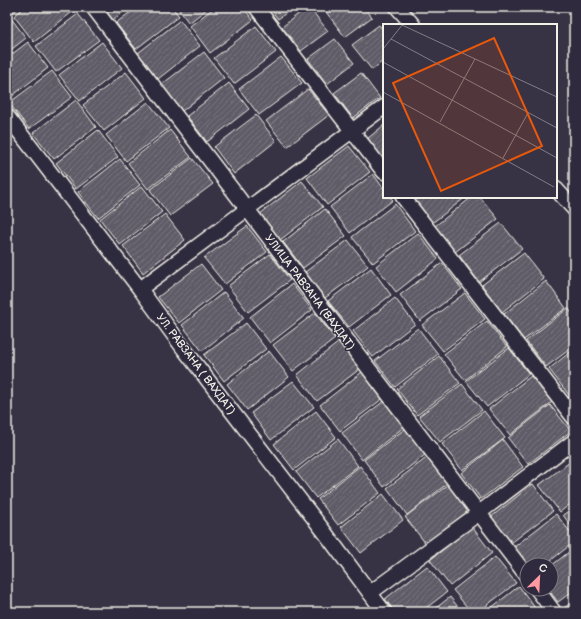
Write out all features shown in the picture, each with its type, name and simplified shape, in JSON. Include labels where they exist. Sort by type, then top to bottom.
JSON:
[{"type":"street","name":"УЛИЦА РАВЗАНА (ВАХДАТ)","points":[[93,7],[519,566]]},
{"type":"street","points":[[256,7],[383,171]]},
{"type":"street","points":[[397,7],[412,24]]},
{"type":"street","points":[[140,289],[383,108]]},
{"type":"street","name":"УЛ. РАВЗАНА ( ВАХДАТ)","points":[[7,116],[384,612]]},
{"type":"street","points":[[557,190],[574,209]]},
{"type":"street","points":[[405,198],[574,418]]},
{"type":"street","points":[[370,593],[574,441]]},
{"type":"street","points":[[543,597],[554,612]]},
{"type":"building","points":[[7,7],[20,7],[11,14]]},
{"type":"building","points":[[25,7],[75,7],[76,9],[34,42],[14,16]]},
{"type":"building","points":[[103,7],[129,7],[113,20]]},
{"type":"building","points":[[137,7],[172,7],[179,16],[136,49],[116,23]]},
{"type":"building","points":[[177,7],[209,7],[189,23]]},
{"type":"building","points":[[215,7],[243,7],[253,20],[210,53],[190,26]]},
{"type":"building","points":[[269,7],[294,7],[278,19]]},
{"type":"building","points":[[309,7],[328,31],[301,51],[282,27]]},
{"type":"building","points":[[333,7],[364,7],[372,17],[345,37],[326,12]]},
{"type":"building","points":[[7,13],[26,38],[7,53]]},
{"type":"building","points":[[78,14],[99,40],[56,72],[36,46]]},
{"type":"building","points":[[180,20],[200,46],[158,79],[138,53]]},
{"type":"building","points":[[379,25],[383,30],[383,61],[372,70],[352,45]]},
{"type":"building","points":[[256,26],[276,52],[234,84],[214,58]]},
{"type":"building","points":[[335,39],[354,63],[327,84],[308,59]]},
{"type":"building","points":[[28,42],[48,68],[7,100],[7,58]]},
{"type":"building","points":[[102,42],[122,68],[80,101],[59,75]]},
{"type":"building","points":[[204,52],[224,78],[182,111],[161,85]]},
{"type":"building","points":[[281,57],[302,83],[259,115],[239,89]]},
{"type":"building","points":[[52,71],[72,97],[29,129],[9,103]]},
{"type":"building","points":[[126,72],[146,98],[104,131],[83,105]]},
{"type":"building","points":[[361,73],[380,98],[353,118],[334,93]]},
{"type":"building","points":[[229,83],[249,109],[207,142],[187,116]]},
{"type":"building","points":[[308,89],[329,115],[287,147],[266,121]]},
{"type":"building","points":[[76,100],[96,127],[54,159],[33,133]]},
{"type":"building","points":[[148,102],[169,128],[126,161],[106,135]]},
{"type":"building","points":[[256,115],[276,141],[234,174],[214,147]]},
{"type":"building","points":[[383,126],[383,160],[367,139]]},
{"type":"building","points":[[98,130],[118,157],[76,189],[56,163]]},
{"type":"building","points":[[170,130],[191,157],[148,189],[128,163]]},
{"type":"building","points":[[349,146],[370,172],[327,205],[307,178]]},
{"type":"building","points":[[192,158],[213,184],[170,216],[150,190]]},
{"type":"building","points":[[120,159],[140,185],[98,218],[78,192]]},
{"type":"building","points":[[373,174],[383,188],[383,198],[391,198],[393,200],[350,233],[330,207]]},
{"type":"building","points":[[302,181],[323,207],[280,240],[260,214]]},
{"type":"building","points":[[142,186],[162,212],[120,245],[100,219]]},
{"type":"building","points":[[413,198],[465,198],[432,223]]},
{"type":"building","points":[[471,198],[481,198],[498,219],[455,252],[435,226]]},
{"type":"building","points":[[395,204],[415,231],[373,263],[352,237]]},
{"type":"building","points":[[325,209],[346,236],[303,268],[283,242]]},
{"type":"building","points":[[165,214],[185,240],[143,273],[123,246]]},
{"type":"building","points":[[501,223],[522,249],[479,282],[459,255]]},
{"type":"building","points":[[247,226],[267,252],[225,284],[204,258]]},
{"type":"building","points":[[418,233],[438,259],[396,292],[376,266]]},
{"type":"building","points":[[348,240],[368,266],[325,298],[305,272]]},
{"type":"building","points":[[524,253],[544,279],[502,312],[482,285]]},
{"type":"building","points":[[270,254],[290,280],[248,312],[228,286]]},
{"type":"building","points":[[442,263],[462,289],[420,321],[400,295]]},
{"type":"building","points":[[201,264],[221,290],[179,323],[158,297]]},
{"type":"building","points":[[371,268],[391,295],[349,327],[328,301]]},
{"type":"building","points":[[546,281],[566,308],[524,340],[504,314]]},
{"type":"building","points":[[292,284],[312,310],[270,343],[250,317]]},
{"type":"building","points":[[224,292],[244,318],[202,351],[182,325]]},
{"type":"building","points":[[465,293],[485,319],[443,351],[422,325]]},
{"type":"building","points":[[395,298],[415,324],[373,357],[353,331]]},
{"type":"building","points":[[568,308],[574,316],[574,346],[546,367],[526,341]]},
{"type":"building","points":[[315,313],[335,339],[293,371],[273,345]]},
{"type":"building","points":[[487,321],[507,347],[465,380],[444,354]]},
{"type":"building","points":[[246,323],[266,349],[224,381],[204,355]]},
{"type":"building","points":[[418,328],[438,354],[395,387],[375,361]]},
{"type":"building","points":[[339,342],[360,369],[317,401],[297,375]]},
{"type":"building","points":[[509,348],[529,374],[487,407],[466,381]]},
{"type":"building","points":[[574,349],[574,391],[569,395],[549,369]]},
{"type":"building","points":[[269,351],[289,377],[247,410],[227,384]]},
{"type":"building","points":[[439,356],[460,383],[417,415],[397,389]]},
{"type":"building","points":[[362,372],[382,399],[340,431],[320,405]]},
{"type":"building","points":[[531,376],[552,402],[510,435],[489,409]]},
{"type":"building","points":[[293,381],[314,407],[271,440],[251,413]]},
{"type":"building","points":[[462,384],[482,410],[440,442],[419,416]]},
{"type":"building","points":[[574,393],[574,407],[567,398]]},
{"type":"building","points":[[384,401],[404,427],[362,460],[342,433]]},
{"type":"building","points":[[550,405],[571,431],[528,464],[508,438]]},
{"type":"building","points":[[316,411],[336,437],[294,470],[274,444]]},
{"type":"building","points":[[484,411],[505,438],[462,470],[442,444]]},
{"type":"building","points":[[406,428],[426,454],[384,487],[364,460]]},
{"type":"building","points":[[338,439],[358,466],[316,498],[296,472]]},
{"type":"building","points":[[503,440],[523,467],[481,499],[461,473]]},
{"type":"building","points":[[429,456],[449,482],[407,515],[387,488]]},
{"type":"building","points":[[574,459],[574,501],[560,512],[539,485]]},
{"type":"building","points":[[360,466],[380,493],[338,525],[318,499]]},
{"type":"building","points":[[533,484],[553,511],[511,543],[491,517]]},
{"type":"building","points":[[448,485],[468,511],[426,544],[405,517]]},
{"type":"building","points":[[383,494],[403,520],[361,553],[341,527]]},
{"type":"building","points":[[574,507],[574,530],[563,515]]},
{"type":"building","points":[[556,514],[574,537],[574,542],[555,557],[522,557],[514,547]]},
{"type":"building","points":[[472,527],[492,553],[450,586],[430,560]]},
{"type":"building","points":[[574,548],[574,590],[558,602],[554,597],[559,597],[559,560]]},
{"type":"building","points":[[495,557],[516,583],[478,612],[471,612],[453,590]]},
{"type":"building","points":[[427,566],[447,592],[421,612],[395,612],[385,599]]},
{"type":"building","points":[[519,586],[519,597],[527,597],[538,612],[486,612]]},
{"type":"building","points":[[450,597],[462,612],[431,612]]},
{"type":"building","points":[[574,600],[574,612],[565,612],[563,609]]}]
